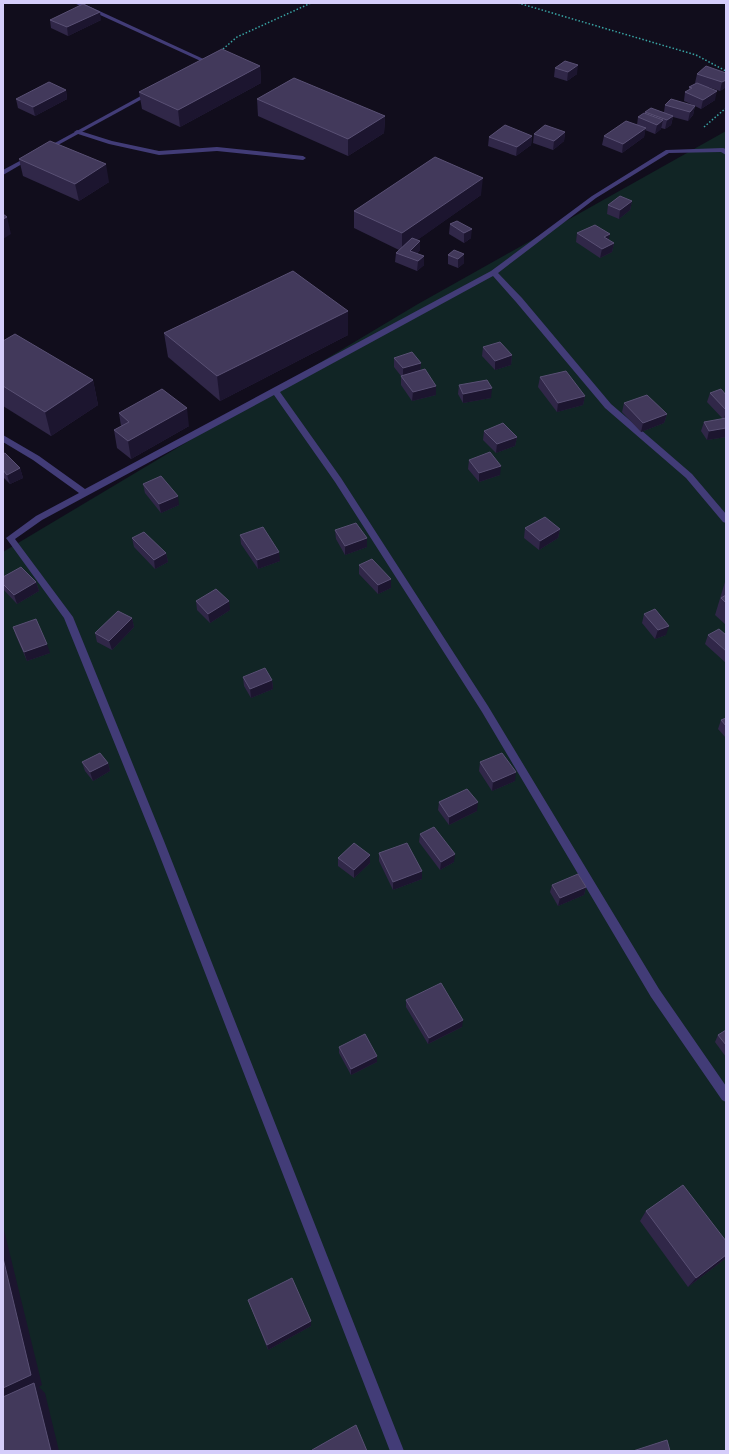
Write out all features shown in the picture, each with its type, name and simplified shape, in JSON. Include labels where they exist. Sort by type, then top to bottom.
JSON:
[{"type":"street","points":[[77,3],[207,62]]},
{"type":"street","points":[[200,66],[207,62]]},
{"type":"street","points":[[3,173],[159,88]]},
{"type":"street","points":[[77,132],[111,143],[159,153],[217,149],[304,158]]},
{"type":"street","points":[[397,1451],[159,842],[68,617],[7,540],[39,518],[494,273],[594,197],[668,151],[724,150],[726,153]]},
{"type":"street","points":[[494,273],[608,406],[689,476],[726,520]]},
{"type":"street","points":[[275,391],[338,480],[485,708],[655,993],[726,1096]]},
{"type":"street","points":[[3,438],[85,493]]},
{"type":"path","points":[[207,62],[237,37],[311,3]]},
{"type":"path","points":[[518,3],[696,55],[726,71]]},
{"type":"green space","points":[[726,131],[726,1451],[3,1451],[3,552],[418,304]]},
{"type":"building","points":[[83,4],[100,12],[67,27],[50,20]]},
{"type":"building","points":[[222,49],[260,66],[178,110],[139,92]]},
{"type":"building","points":[[565,61],[578,65],[568,72],[555,68]]},
{"type":"building","points":[[706,66],[726,73],[726,80],[722,82],[697,74]]},
{"type":"building","points":[[294,78],[385,116],[348,139],[257,99]]},
{"type":"building","points":[[49,82],[66,90],[33,107],[16,99]]},
{"type":"building","points":[[697,83],[717,91],[703,100],[685,92],[692,88],[689,87]]},
{"type":"building","points":[[671,99],[695,106],[690,112],[665,105]]},
{"type":"building","points":[[651,108],[673,116],[667,120],[645,112]]},
{"type":"building","points":[[644,113],[663,120],[657,125],[638,117]]},
{"type":"building","points":[[626,121],[646,128],[623,144],[604,136]]},
{"type":"building","points":[[505,125],[532,136],[517,147],[489,137]]},
{"type":"building","points":[[545,125],[565,132],[554,141],[534,134]]},
{"type":"building","points":[[50,141],[106,164],[75,184],[19,159]]},
{"type":"building","points":[[435,157],[483,178],[402,233],[354,211]]},
{"type":"building","points":[[620,196],[632,201],[620,210],[608,205]]},
{"type":"building","points":[[457,221],[472,229],[464,233],[450,224]]},
{"type":"building","points":[[595,225],[610,234],[604,237],[614,243],[602,249],[577,233]]},
{"type":"building","points":[[412,238],[420,241],[410,251],[424,256],[418,261],[396,253]]},
{"type":"building","points":[[454,250],[464,254],[458,259],[448,255]]},
{"type":"building","points":[[293,271],[348,311],[217,376],[164,333]]},
{"type":"building","points":[[15,334],[93,380],[45,412],[3,386],[3,341]]},
{"type":"building","points":[[500,342],[512,355],[495,361],[483,347]]},
{"type":"building","points":[[412,352],[421,363],[403,368],[394,358]]},
{"type":"building","points":[[425,369],[436,386],[413,392],[401,376]]},
{"type":"building","points":[[566,371],[585,396],[558,403],[540,377]]},
{"type":"building","points":[[487,380],[492,388],[463,394],[459,385]]},
{"type":"building","points":[[162,389],[187,408],[128,441],[114,430],[129,422],[119,413]]},
{"type":"building","points":[[721,389],[726,395],[726,410],[710,393]]},
{"type":"building","points":[[647,395],[667,414],[643,423],[624,403]]},
{"type":"building","points":[[726,418],[726,428],[709,431],[704,422]]},
{"type":"building","points":[[503,423],[517,437],[497,444],[484,431]]},
{"type":"building","points":[[490,452],[501,466],[479,473],[469,460]]},
{"type":"building","points":[[5,453],[20,468],[7,475],[3,470],[3,454]]},
{"type":"building","points":[[161,476],[178,496],[159,504],[143,484]]},
{"type":"building","points":[[545,517],[560,529],[540,541],[525,528]]},
{"type":"building","points":[[356,523],[367,538],[345,546],[335,530]]},
{"type":"building","points":[[263,527],[279,552],[257,560],[240,535]]},
{"type":"building","points":[[144,532],[166,553],[154,560],[132,538]]},
{"type":"building","points":[[372,559],[391,579],[378,585],[359,565]]},
{"type":"building","points":[[21,567],[36,582],[14,595],[3,584],[3,577]]},
{"type":"building","points":[[216,589],[229,601],[208,614],[196,601]]},
{"type":"building","points":[[726,595],[726,603],[721,598]]},
{"type":"building","points":[[655,609],[669,626],[658,630],[644,614]]},
{"type":"building","points":[[118,611],[132,618],[109,641],[95,633]]},
{"type":"building","points":[[36,619],[47,644],[24,652],[13,627]]},
{"type":"building","points":[[719,629],[726,635],[726,651],[708,635]]},
{"type":"building","points":[[265,668],[272,680],[250,689],[243,677]]},
{"type":"building","points":[[726,718],[726,726],[721,720]]},
{"type":"building","points":[[100,753],[108,763],[90,772],[82,762]]},
{"type":"building","points":[[502,753],[516,772],[493,782],[480,762]]},
{"type":"building","points":[[467,789],[478,802],[449,817],[439,802]]},
{"type":"building","points":[[434,827],[455,854],[441,862],[420,834]]},
{"type":"building","points":[[354,843],[370,855],[354,870],[338,858]]},
{"type":"building","points":[[407,843],[422,871],[393,882],[379,853]]},
{"type":"building","points":[[578,874],[586,887],[560,898],[552,885]]},
{"type":"building","points":[[441,983],[463,1020],[429,1038],[406,1000]]},
{"type":"building","points":[[726,1030],[726,1045],[718,1035]]},
{"type":"building","points":[[365,1034],[377,1056],[351,1069],[339,1047]]},
{"type":"building","points":[[683,1185],[726,1241],[726,1255],[696,1278],[646,1211]]},
{"type":"building","points":[[3,1258],[31,1375],[3,1388]]},
{"type":"building","points":[[292,1278],[311,1321],[267,1345],[248,1300]]},
{"type":"building","points":[[34,1383],[51,1451],[3,1451],[3,1397]]},
{"type":"building","points":[[356,1425],[367,1451],[312,1450]]},
{"type":"building","points":[[667,1440],[670,1451],[633,1451]]}]
